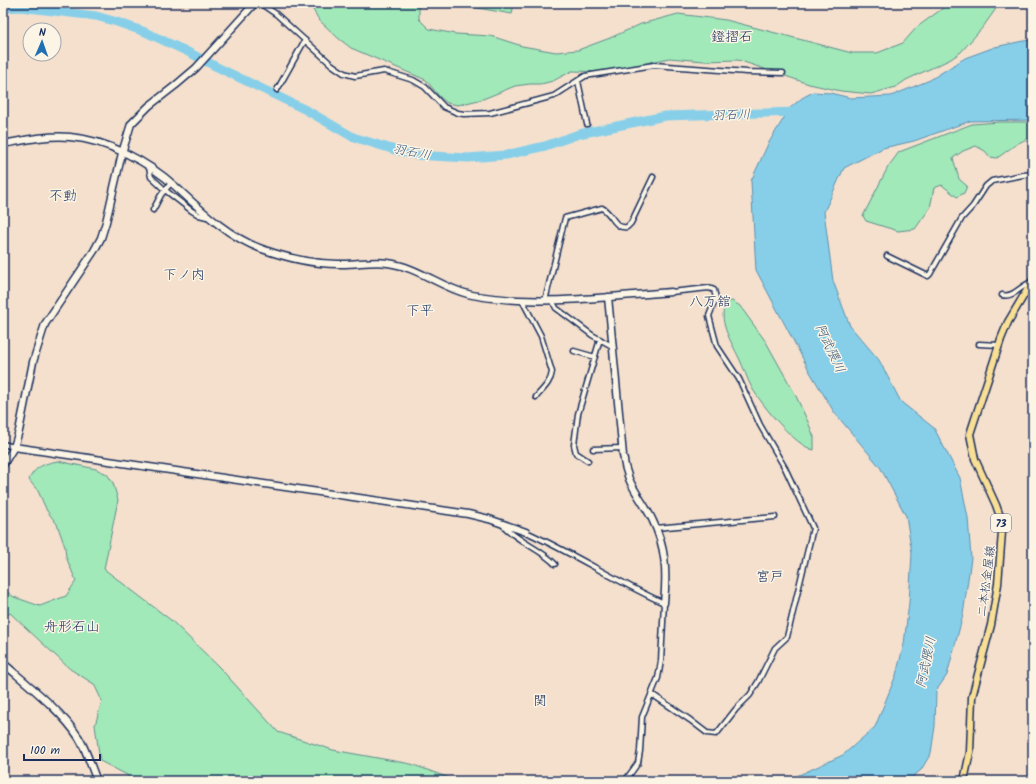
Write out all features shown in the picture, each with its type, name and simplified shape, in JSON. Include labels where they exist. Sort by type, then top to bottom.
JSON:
[{"type":"main road","name":"二本松金屋線","points":[[964,781],[970,752],[972,697],[991,625],[998,584],[1002,532],[1001,519],[975,459],[970,434],[1008,322],[1032,281]]},
{"type":"street","points":[[3,464],[14,448],[26,402],[33,362],[45,324],[94,251],[101,238],[128,130],[134,120],[197,66],[255,3]]},
{"type":"street","points":[[260,3],[276,14],[331,64],[344,73],[355,76],[374,72],[384,72],[413,80],[425,87],[444,107],[458,113],[490,113],[535,102],[554,96],[585,76],[654,65],[747,72],[783,73]]},
{"type":"street","points":[[277,90],[305,40]]},
{"type":"street","points":[[578,81],[587,124]]},
{"type":"street","points":[[3,144],[48,137],[70,137],[99,143],[162,174],[208,217],[244,242],[300,261],[340,264],[387,262],[408,267],[467,294],[522,300],[608,297],[709,288],[714,290],[716,298],[709,316],[717,346],[739,379],[760,425],[785,468],[813,528],[787,637],[775,648],[750,695],[736,709],[718,732],[716,734],[707,733],[653,695]]},
{"type":"street","points":[[149,167],[152,177],[165,190],[192,211],[199,215],[208,217]]},
{"type":"street","points":[[887,256],[928,276],[962,218],[973,206],[986,186],[992,181],[1033,174]]},
{"type":"street","points":[[545,300],[551,282],[565,218],[602,208],[607,210],[618,226],[627,227],[631,223],[653,177]]},
{"type":"street","points":[[153,210],[161,195],[172,183]]},
{"type":"street","points":[[1002,295],[1007,296],[1012,294],[1026,283],[1032,281]]},
{"type":"street","points":[[608,297],[622,448],[629,479],[656,528],[664,553],[666,565],[661,661],[658,678],[642,717],[638,763],[625,781]]},
{"type":"street","points":[[522,300],[541,336],[552,372],[549,381],[536,397]]},
{"type":"street","points":[[552,300],[556,308],[612,346]]},
{"type":"street","points":[[588,461],[576,453],[574,446],[578,414],[600,339]]},
{"type":"street","points":[[979,344],[999,345]]},
{"type":"street","points":[[574,351],[595,357]]},
{"type":"street","points":[[3,444],[14,448],[468,514],[526,532],[664,603]]},
{"type":"street","points":[[593,450],[622,448]]},
{"type":"street","points":[[656,528],[775,517]]},
{"type":"street","points":[[501,523],[509,533],[541,552],[555,564]]},
{"type":"street","points":[[3,663],[55,710],[67,723],[83,746],[97,781]]},
{"type":"green space","points":[[309,3],[419,3],[419,19],[429,29],[456,34],[491,36],[522,46],[556,52],[578,50],[641,24],[678,14],[726,20],[852,53],[877,53],[903,43],[917,27],[950,3],[998,3],[983,27],[961,52],[951,59],[906,80],[896,87],[871,94],[841,91],[809,84],[738,60],[704,61],[669,58],[608,72],[572,71],[553,81],[541,84],[515,86],[483,99],[458,105],[447,103],[438,95],[426,80],[351,48],[319,20]]},
{"type":"green space","points":[[449,3],[514,3],[512,14]]},
{"type":"green space","points":[[1033,122],[1033,138],[1019,143],[997,158],[990,157],[985,151],[976,146],[963,151],[953,158],[959,179],[967,186],[964,193],[957,197],[942,185],[934,188],[930,208],[915,229],[898,231],[866,221],[863,216],[888,167],[899,152],[972,124]]},
{"type":"green space","points":[[727,301],[732,301],[740,306],[766,342],[795,394],[808,422],[814,437],[814,450],[806,447],[798,441],[780,424],[752,388],[726,330],[723,315]]},
{"type":"green space","points":[[58,461],[96,469],[107,474],[113,483],[118,500],[104,569],[172,621],[220,668],[278,732],[333,750],[411,764],[454,781],[131,781],[127,775],[100,761],[95,725],[102,701],[94,684],[70,669],[10,613],[3,618],[3,589],[14,597],[40,606],[66,596],[76,581],[66,557],[65,547],[57,524],[47,511],[38,491],[29,480],[40,466]]},
{"type":"water","name":"阿武隈川","points":[[1033,40],[1033,120],[970,121],[914,141],[883,148],[844,168],[824,212],[833,281],[850,326],[879,360],[901,402],[934,428],[960,478],[968,518],[971,558],[963,615],[947,675],[936,691],[935,726],[931,753],[921,770],[908,781],[786,781],[843,755],[875,727],[896,675],[904,644],[909,603],[912,553],[906,516],[880,467],[834,412],[810,372],[756,270],[751,181],[768,144],[790,108],[802,98],[813,92],[830,93],[851,98],[891,96],[930,80],[965,58],[995,47]]},
{"type":"waterway","name":"羽石川","points":[[3,8],[20,7],[96,16],[117,22],[145,32],[188,52],[306,110],[353,137],[415,155],[468,158],[506,155],[545,146],[579,134],[665,116],[798,112]]},
{"type":"district","name":"鐙摺石","points":[[732,36]]},
{"type":"district","name":"不動","points":[[63,195]]},
{"type":"district","name":"下ノ内","points":[[184,274]]},
{"type":"district","name":"八万舘","points":[[710,301]]},
{"type":"district","name":"下平","points":[[420,310]]},
{"type":"district","name":"宮戸","points":[[770,576]]},
{"type":"district","name":"舟形石山","points":[[72,626]]},
{"type":"district","name":"関","points":[[540,700]]}]
